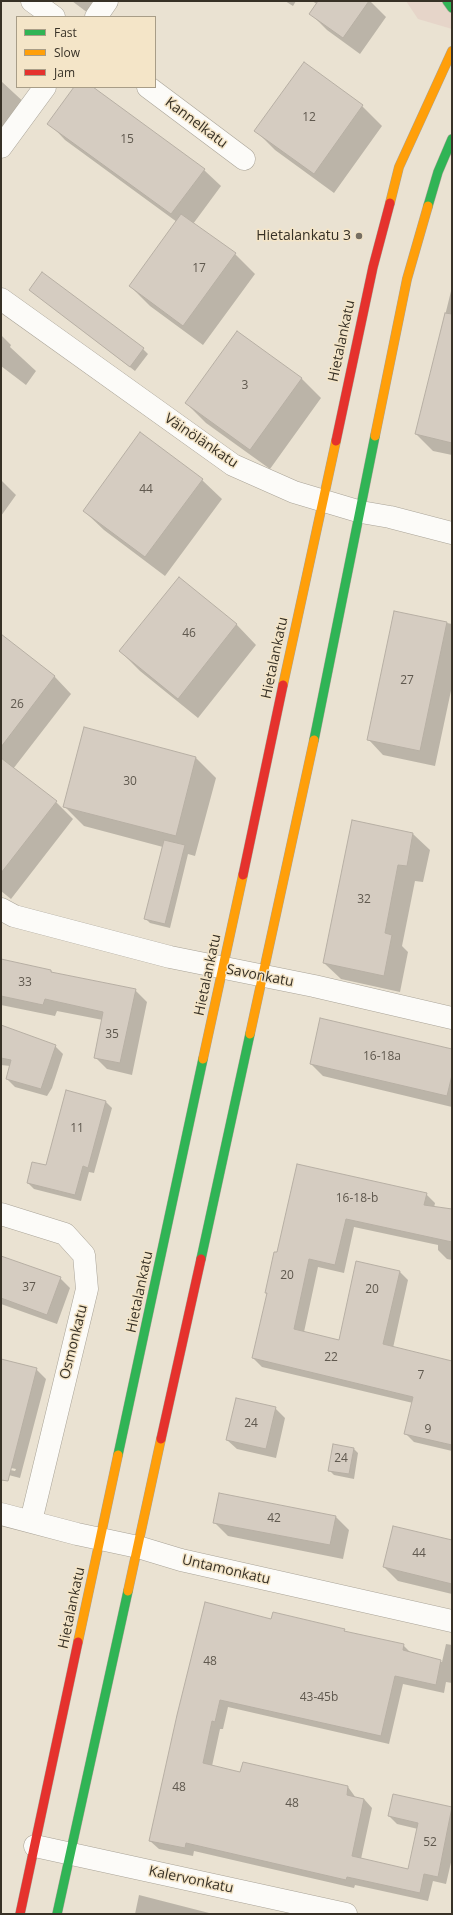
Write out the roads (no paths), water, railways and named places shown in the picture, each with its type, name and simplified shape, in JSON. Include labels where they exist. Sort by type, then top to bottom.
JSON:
[{"type":"main road","points":[[447,1],[452,8]]},
{"type":"main road","name":"Hietalankatu","points":[[20,1914],[373,267],[399,167],[446,60],[452,51]]},
{"type":"main road","points":[[58,1914],[305,785],[407,279],[438,172],[452,139]]},
{"type":"street","points":[[32,1],[53,16]]},
{"type":"street","points":[[97,16],[107,1]]},
{"type":"street","points":[[1,147],[44,88]]},
{"type":"street","name":"Kannelkatu","points":[[149,88],[244,159]]},
{"type":"street","name":"Väinölänkatu","points":[[1,299],[233,465],[294,492],[361,512],[390,517],[452,533]]},
{"type":"street","name":"Savonkatu","points":[[1,909],[14,916],[223,969],[314,986],[452,1018]]},
{"type":"street","name":"Osmonkatu","points":[[1,1214],[65,1234],[84,1255],[85,1262],[87,1289],[31,1521]]},
{"type":"street","name":"Untamonkatu","points":[[1,1514],[77,1534],[138,1547],[181,1560],[452,1621]]},
{"type":"street","name":"Kalervonkatu","points":[[35,1846],[346,1914]]},
{"type":"place","name":"Hietalankatu 3","points":[[359,236]]}]
